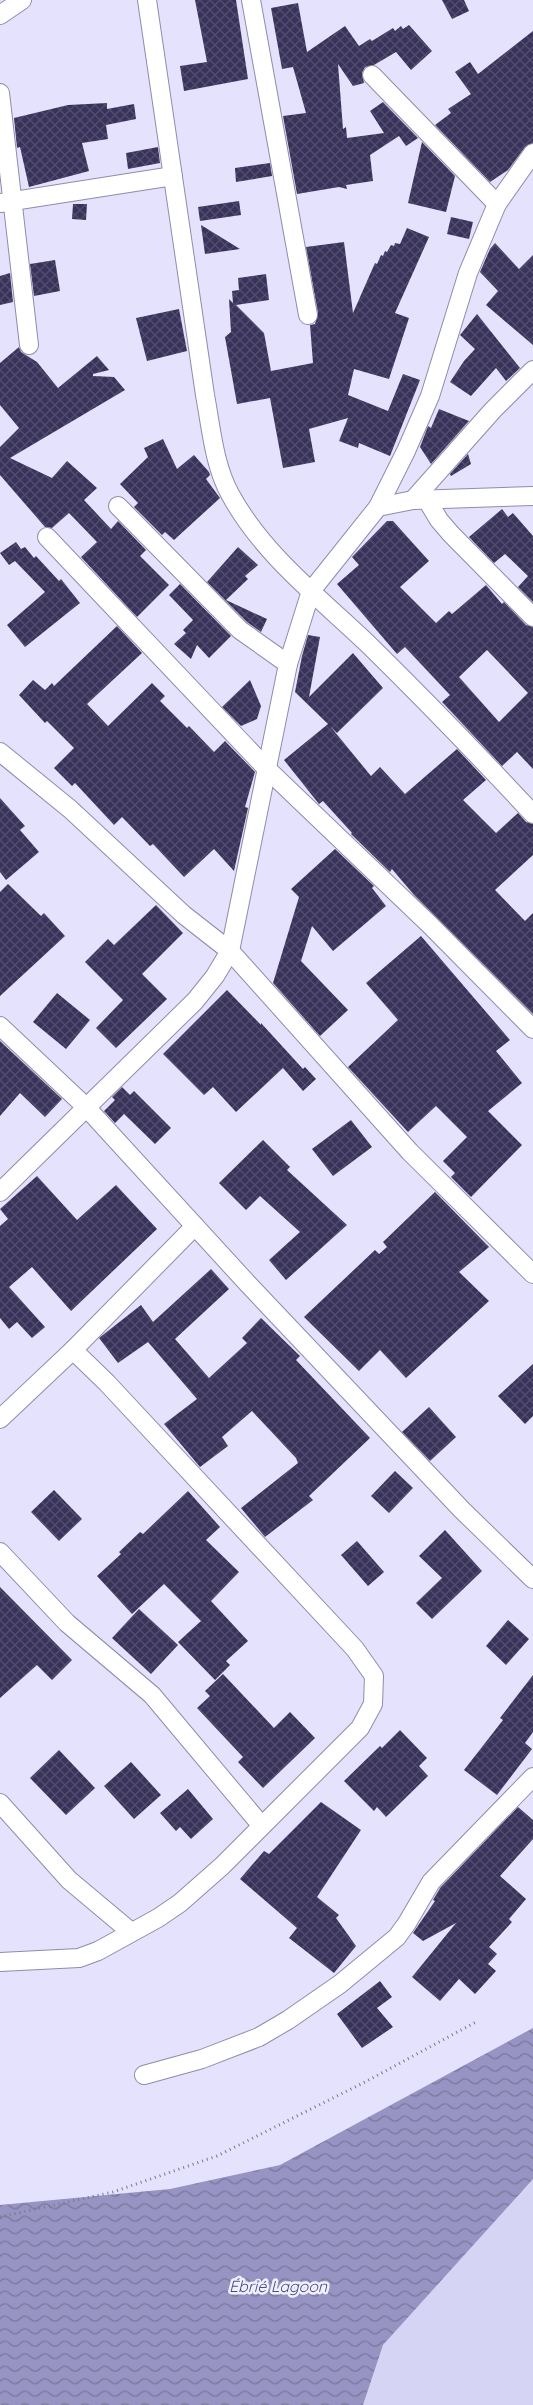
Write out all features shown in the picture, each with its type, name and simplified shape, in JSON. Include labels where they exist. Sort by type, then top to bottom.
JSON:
[{"type":"street","points":[[0,15],[22,0]]},
{"type":"street","points":[[147,0],[189,294],[215,450],[229,493],[250,525],[278,558],[368,644],[533,814]]},
{"type":"street","points":[[251,0],[308,315]]},
{"type":"street","points":[[372,75],[497,204]]},
{"type":"street","points":[[0,93],[7,202],[29,344]]},
{"type":"street","points":[[0,1192],[195,1001],[215,976],[230,951],[288,664],[311,591],[378,507],[406,451],[430,396],[468,273],[497,204],[533,153]]},
{"type":"street","points":[[7,202],[173,176]]},
{"type":"street","points":[[420,500],[493,410],[533,370]]},
{"type":"street","points":[[378,507],[420,500],[533,496]]},
{"type":"street","points":[[420,500],[533,617]]},
{"type":"street","points":[[118,506],[240,630],[288,664]]},
{"type":"street","points":[[47,538],[266,768],[429,924],[533,1029]]},
{"type":"street","points":[[0,752],[70,809],[184,916],[230,951],[410,1152],[533,1274]]},
{"type":"street","points":[[0,1026],[86,1107],[194,1226],[462,1510],[533,1579]]},
{"type":"street","points":[[0,1419],[74,1350],[194,1226]]},
{"type":"street","points":[[0,1962],[79,1958],[98,1951],[158,1918],[180,1903],[222,1866],[360,1728],[373,1704],[374,1676],[355,1649],[114,1390],[74,1350]]},
{"type":"street","points":[[0,1552],[67,1623],[152,1695],[261,1825]]},
{"type":"street","points":[[144,2074],[202,2059],[259,2037],[288,2020],[340,1984],[397,1937],[408,1924],[432,1882],[533,1777]]},
{"type":"street","points":[[0,1802],[69,1880],[131,1932]]},
{"type":"path","points":[[0,2217],[113,2192],[217,2156],[357,2087],[476,2022]]},
{"type":"shaded area","points":[[533,2179],[533,2405],[363,2405],[383,2345]]},
{"type":"water","name":"Ébrié Lagoon","points":[[533,2028],[533,2179],[383,2345],[363,2405],[0,2405],[0,2205],[170,2189],[280,2165]]},
{"type":"building","points":[[195,0],[236,0],[248,79],[184,91],[180,66],[207,62]]},
{"type":"building","points":[[442,0],[464,0],[469,11],[452,19]]},
{"type":"building","points":[[298,3],[307,52],[345,26],[359,46],[370,39],[372,41],[393,28],[395,31],[401,26],[403,29],[409,25],[432,51],[411,70],[396,52],[374,65],[365,67],[362,73],[364,83],[353,86],[338,64],[343,129],[346,127],[347,138],[384,133],[370,111],[383,102],[418,138],[406,146],[399,136],[370,155],[373,181],[346,185],[347,189],[339,187],[297,194],[283,116],[306,113],[293,67],[282,69],[271,8]]},
{"type":"building","points":[[533,31],[533,143],[525,147],[508,170],[490,182],[435,125],[451,113],[448,109],[471,94],[455,72],[470,62],[478,74]]},
{"type":"building","points":[[107,103],[107,109],[134,104],[136,119],[106,125],[108,139],[82,143],[89,171],[29,187],[20,147],[17,148],[14,118],[68,105]]},
{"type":"building","points":[[422,142],[455,176],[446,212],[408,203]]},
{"type":"building","points":[[158,147],[160,163],[128,169],[126,153]]},
{"type":"building","points":[[270,163],[272,176],[236,182],[235,168]]},
{"type":"building","points":[[239,201],[241,215],[200,221],[198,207]]},
{"type":"building","points":[[73,204],[87,204],[86,220],[72,219]]},
{"type":"building","points":[[451,217],[473,222],[469,239],[447,234]]},
{"type":"building","points":[[201,225],[240,249],[205,254]]},
{"type":"building","points":[[407,228],[429,237],[395,313],[409,318],[389,379],[354,369],[348,395],[388,411],[403,374],[420,380],[390,456],[359,443],[358,448],[339,441],[348,418],[309,429],[315,462],[283,468],[270,398],[237,404],[225,337],[231,332],[229,299],[233,303],[232,291],[239,290],[238,278],[266,274],[269,300],[236,305],[264,333],[271,371],[313,363],[310,325],[315,324],[318,313],[306,247],[344,242],[353,313],[375,263],[377,264],[381,255],[383,256],[385,251],[387,252],[391,245],[394,246],[395,243],[400,244]]},
{"type":"building","points":[[495,243],[519,269],[533,255],[533,345],[486,305],[498,291],[480,272],[490,249]]},
{"type":"building","points":[[55,260],[60,291],[34,296],[30,264]]},
{"type":"building","points":[[10,273],[13,302],[0,305],[0,276]]},
{"type":"building","points":[[179,309],[187,351],[147,361],[136,318]]},
{"type":"building","points":[[477,314],[520,368],[506,381],[496,368],[471,396],[450,382],[464,361],[475,349],[460,335]]},
{"type":"building","points":[[19,347],[21,352],[37,362],[58,388],[97,356],[109,370],[93,374],[93,376],[114,377],[125,390],[10,458],[52,478],[67,461],[97,488],[84,500],[111,529],[118,521],[146,550],[140,556],[169,585],[137,617],[81,557],[97,542],[69,513],[52,528],[45,527],[0,475],[0,447],[19,428],[0,405],[0,363]]},
{"type":"building","points":[[439,409],[469,421],[431,464],[420,447],[428,426],[431,428]]},
{"type":"building","points":[[163,439],[177,469],[194,455],[209,472],[210,475],[206,479],[220,498],[174,540],[165,532],[162,535],[134,507],[138,503],[120,484],[148,457],[144,448]]},
{"type":"building","points":[[468,454],[471,464],[451,476],[450,474]]},
{"type":"building","points":[[502,509],[508,517],[513,513],[533,536],[533,602],[518,587],[528,576],[505,554],[494,563],[469,537]]},
{"type":"building","points":[[387,521],[393,521],[429,561],[400,587],[436,623],[449,611],[452,614],[486,585],[502,604],[504,602],[526,625],[533,627],[533,769],[517,752],[502,766],[442,702],[450,695],[405,647],[397,654],[337,584],[359,565],[352,557]],"holes":[[[487,650],[528,693],[499,722],[459,677]]]},
{"type":"building","points":[[16,542],[21,549],[25,547],[34,558],[36,556],[59,581],[61,579],[80,603],[25,647],[7,625],[45,592],[15,561],[9,565],[0,553]]},
{"type":"building","points":[[238,547],[258,565],[245,576],[248,579],[226,600],[267,619],[261,632],[247,622],[207,582]]},
{"type":"building","points":[[180,584],[231,636],[209,658],[197,645],[191,659],[174,644],[186,633],[183,630],[193,620],[169,595]]},
{"type":"building","points":[[117,626],[142,653],[87,704],[108,726],[152,683],[165,696],[160,701],[187,728],[189,726],[214,752],[225,741],[255,772],[245,807],[248,808],[234,871],[214,849],[184,877],[153,844],[150,846],[122,817],[114,825],[75,783],[72,786],[54,768],[74,748],[47,721],[45,723],[19,695],[33,680],[45,690],[52,683],[54,686]]},
{"type":"building","points":[[308,635],[320,637],[309,697],[353,653],[383,688],[337,733],[330,726],[371,776],[380,767],[405,794],[457,749],[486,780],[463,800],[496,833],[518,813],[526,822],[533,824],[533,855],[495,890],[525,921],[533,913],[533,1014],[414,895],[392,869],[390,872],[351,834],[323,801],[319,804],[284,760],[328,724],[295,692]]},
{"type":"building","points":[[250,680],[261,706],[257,719],[241,726],[222,707]]},
{"type":"building","points":[[0,798],[25,826],[20,830],[39,852],[6,880],[0,872]]},
{"type":"building","points":[[335,849],[374,886],[372,888],[386,906],[333,951],[312,926],[301,961],[348,1010],[320,1036],[273,983],[299,897],[291,889]]},
{"type":"building","points":[[8,884],[41,916],[44,913],[65,936],[0,996],[0,892]]},
{"type":"building","points":[[156,905],[183,933],[142,974],[167,999],[116,1048],[96,1028],[123,1000],[85,962],[108,939],[114,945]]},
{"type":"building","points":[[421,936],[510,1040],[496,1051],[522,1083],[488,1111],[522,1145],[471,1197],[451,1177],[455,1173],[443,1161],[467,1137],[436,1106],[408,1132],[348,1067],[398,1020],[366,983]]},
{"type":"building","points":[[227,990],[261,1025],[261,1023],[303,1069],[305,1067],[316,1079],[303,1091],[283,1068],[236,1112],[213,1087],[204,1095],[163,1054]]},
{"type":"building","points":[[57,993],[90,1020],[66,1049],[33,1022]]},
{"type":"building","points":[[0,1041],[62,1099],[45,1117],[20,1093],[0,1116]]},
{"type":"building","points":[[122,1087],[130,1095],[134,1091],[171,1128],[155,1144],[124,1114],[115,1123],[104,1111],[115,1100],[112,1097]]},
{"type":"building","points":[[351,1120],[372,1147],[333,1176],[312,1149]]},
{"type":"building","points":[[263,1140],[290,1167],[287,1170],[347,1225],[286,1280],[269,1260],[300,1232],[260,1196],[246,1210],[219,1183]]},
{"type":"building","points":[[37,1176],[77,1220],[116,1185],[157,1229],[71,1311],[32,1267],[9,1287],[45,1327],[32,1338],[17,1322],[9,1329],[0,1318],[0,1226],[8,1219],[0,1209]]},
{"type":"building","points":[[435,1192],[489,1247],[459,1272],[489,1301],[406,1378],[380,1350],[359,1371],[304,1317],[375,1250],[379,1254],[387,1247],[383,1242]]},
{"type":"building","points":[[211,1269],[229,1289],[175,1339],[209,1378],[247,1343],[242,1338],[261,1318],[300,1356],[296,1360],[370,1438],[309,1496],[313,1500],[265,1537],[241,1508],[298,1463],[296,1458],[252,1411],[222,1437],[228,1446],[200,1467],[164,1424],[197,1399],[148,1342],[118,1363],[99,1338],[141,1305],[153,1322]]},
{"type":"building","points":[[533,1364],[533,1416],[525,1424],[498,1396]]},
{"type":"building","points":[[429,1407],[456,1437],[430,1461],[402,1432]]},
{"type":"building","points":[[395,1471],[413,1488],[389,1513],[371,1496]]},
{"type":"building","points":[[54,1490],[82,1519],[59,1541],[31,1512]]},
{"type":"building","points":[[188,1491],[220,1527],[206,1540],[239,1572],[211,1601],[248,1641],[226,1661],[230,1665],[215,1680],[178,1642],[201,1621],[164,1584],[132,1614],[97,1576],[121,1554],[119,1552],[140,1532],[143,1534]]},
{"type":"building","points":[[445,1530],[482,1571],[432,1619],[416,1603],[442,1578],[419,1556]]},
{"type":"building","points":[[357,1541],[384,1572],[368,1586],[341,1555]]},
{"type":"building","points":[[0,1587],[72,1660],[52,1680],[37,1665],[0,1698]]},
{"type":"building","points":[[139,1609],[178,1645],[151,1674],[112,1638]]},
{"type":"building","points":[[508,1620],[529,1639],[506,1665],[486,1646]]},
{"type":"building","points":[[223,1674],[274,1728],[290,1712],[315,1738],[263,1788],[238,1762],[243,1757],[197,1708],[210,1696],[205,1691]]},
{"type":"building","points":[[533,1675],[533,1732],[525,1743],[532,1749],[497,1795],[464,1770],[503,1720],[500,1718]]},
{"type":"building","points":[[400,1730],[427,1758],[419,1766],[428,1776],[386,1817],[377,1807],[374,1811],[344,1781],[380,1746],[382,1748]]},
{"type":"building","points":[[59,1750],[95,1788],[66,1815],[30,1778]]},
{"type":"building","points":[[131,1762],[161,1795],[134,1819],[104,1786]]},
{"type":"building","points":[[188,1789],[213,1819],[191,1839],[180,1827],[176,1831],[160,1813]]},
{"type":"building","points":[[321,1802],[361,1830],[317,1897],[339,1915],[336,1918],[356,1946],[334,1973],[289,1938],[297,1928],[240,1879],[264,1851],[269,1854]]},
{"type":"building","points":[[518,1807],[533,1820],[533,1839],[500,1876],[526,1899],[509,1919],[512,1922],[489,1947],[497,1954],[488,1964],[496,1971],[475,1994],[459,1979],[440,2001],[412,1977],[456,1923],[423,1941],[413,1933],[435,1901],[433,1900],[440,1888]]},
{"type":"building","points":[[380,1981],[392,1997],[377,2008],[393,2027],[362,2048],[337,2014]]}]
